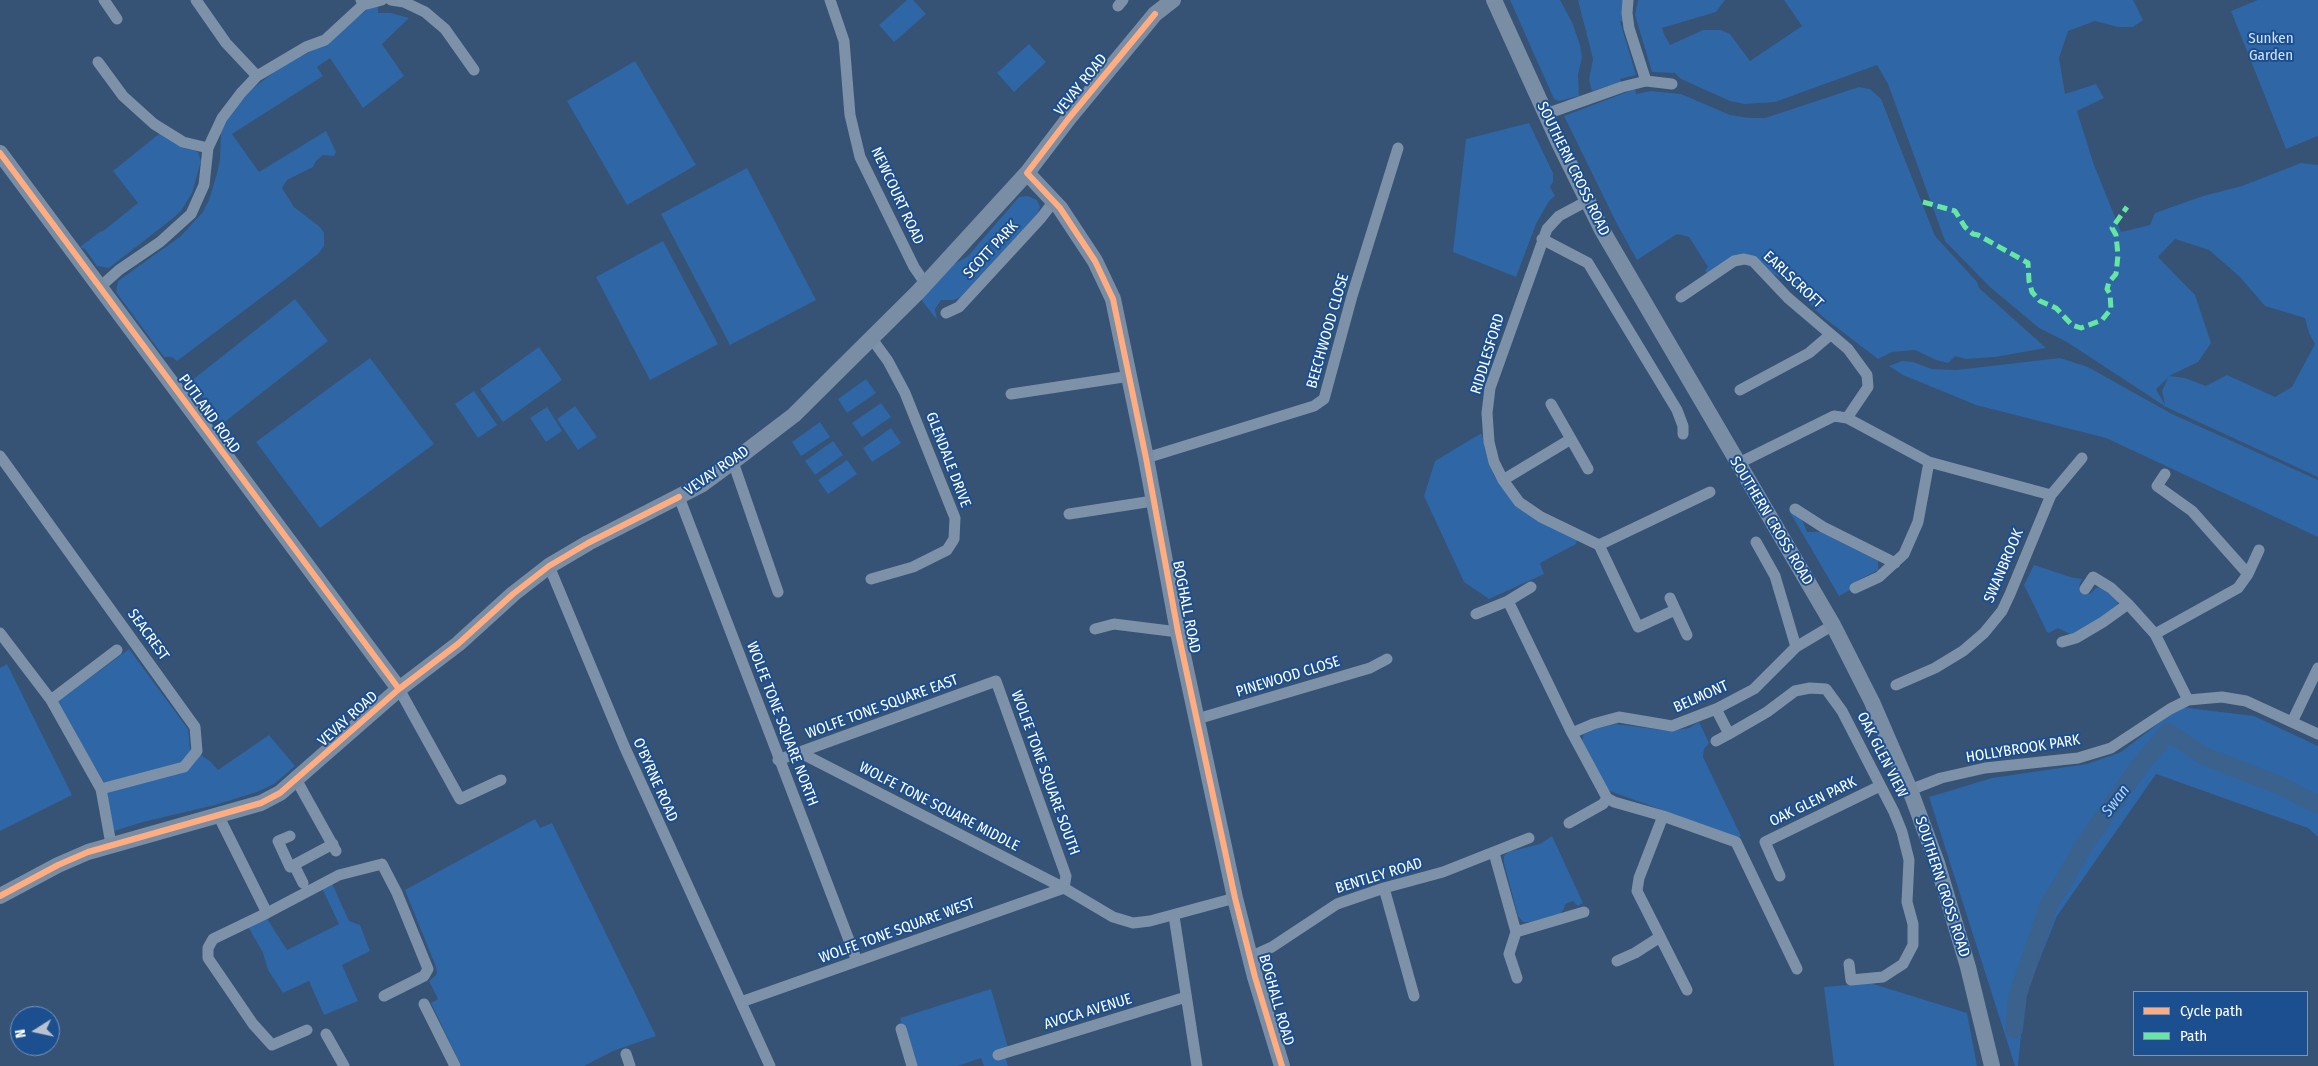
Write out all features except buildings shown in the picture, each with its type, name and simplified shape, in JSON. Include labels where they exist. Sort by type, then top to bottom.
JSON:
[{"type":"main road","name":"VEVAY ROAD","points":[[0,896],[58,865],[111,844],[218,816],[261,803],[280,793],[297,781],[399,689],[458,644],[513,594],[549,566],[588,543],[701,485],[733,462],[794,415],[872,339],[1027,173],[1159,7],[1173,0]]},
{"type":"main road","name":"SOUTHERN CROSS ROAD","points":[[1494,0],[1587,201],[1737,464],[1832,625],[1872,702],[1910,790],[1937,863],[1968,967],[1992,1066]]},
{"type":"main road","name":"PUTLAND ROAD","points":[[0,153],[399,689]]},
{"type":"main road","name":"BOGHALL ROAD","points":[[1027,173],[1054,201],[1095,261],[1108,286],[1121,331],[1178,632],[1235,898],[1282,1066]]},
{"type":"street","points":[[104,0],[117,19]]},
{"type":"street","points":[[196,0],[226,43],[257,76]]},
{"type":"street","points":[[100,286],[119,270],[160,242],[191,214],[204,186],[208,148],[222,118],[257,76],[306,47],[325,40],[362,2],[382,0]]},
{"type":"street","points":[[391,0],[404,2],[425,12],[445,29],[474,70]]},
{"type":"street","name":"NEWCOURT ROAD","points":[[830,0],[844,42],[850,115],[860,157],[914,267],[925,283]]},
{"type":"street","points":[[1628,0],[1629,28],[1646,81]]},
{"type":"street","points":[[98,62],[123,96],[154,124],[184,142],[208,148]]},
{"type":"street","points":[[1546,114],[1622,87],[1646,81],[1672,84]]},
{"type":"street","name":"BEECHWOOD CLOSE","points":[[1146,458],[1314,406],[1324,399],[1352,296],[1398,148]]},
{"type":"street","name":"SCOTT PARK","points":[[946,313],[959,307],[1041,218],[1054,201]]},
{"type":"street","name":"RIDDLESFORD","points":[[1587,201],[1559,216],[1547,229],[1542,239],[1490,388],[1486,413],[1489,442],[1494,462],[1503,480],[1519,502],[1541,517],[1598,545]]},
{"type":"street","points":[[1542,239],[1588,263],[1677,410],[1684,426],[1683,434]]},
{"type":"street","name":"EARLSCROFT","points":[[1681,297],[1734,261],[1744,259],[1753,261],[1788,298],[1848,349],[1868,375],[1868,387],[1847,418]]},
{"type":"street","points":[[1740,390],[1809,354],[1830,335]]},
{"type":"street","name":"GLENDALE DRIVE","points":[[871,579],[913,567],[947,550],[954,539],[955,518],[905,393],[888,362],[872,339]]},
{"type":"street","points":[[1011,394],[1130,376]]},
{"type":"street","points":[[1551,404],[1588,469]]},
{"type":"street","points":[[1737,464],[1820,421],[1834,416],[1847,418],[1929,462],[2051,495]]},
{"type":"street","points":[[1503,480],[1571,439]]},
{"type":"street","name":"SEACREST","points":[[0,456],[195,727],[197,751],[184,766],[101,788]]},
{"type":"street","name":"SWANBROOK","points":[[1896,685],[1949,660],[1984,634],[2002,611],[2051,495],[2069,464],[2082,458]]},
{"type":"street","points":[[733,462],[778,592]]},
{"type":"street","points":[[1856,588],[1879,577],[1904,554],[1918,522],[1929,462]]},
{"type":"street","points":[[2165,474],[2157,486],[2192,511],[2248,574]]},
{"type":"street","points":[[1675,610],[1638,627],[1598,545],[1710,492]]},
{"type":"street","name":"WOLFE TONE SQUARE NORTH","points":[[679,497],[778,760],[857,961]]},
{"type":"street","points":[[1069,514],[1153,501]]},
{"type":"street","points":[[1795,509],[1822,527],[1895,563]]},
{"type":"street","points":[[1756,542],[1775,576],[1796,647]]},
{"type":"street","points":[[2155,634],[2224,598],[2238,588],[2248,574],[2259,550]]},
{"type":"street","name":"O'BYRNE ROAD","points":[[549,566],[624,748],[770,1066]]},
{"type":"street","points":[[2085,589],[2093,576],[2112,588],[2128,604],[2155,634],[2188,700]]},
{"type":"street","points":[[1476,614],[1508,601],[1532,587]]},
{"type":"street","points":[[1670,598],[1687,635]]},
{"type":"street","points":[[1508,601],[1572,733],[1607,798],[1614,802],[1663,816],[1736,842],[1797,969]]},
{"type":"street","points":[[2062,642],[2076,638],[2128,604]]},
{"type":"street","points":[[1095,629],[1114,624],[1178,632]]},
{"type":"street","name":"BELMONT","points":[[1572,733],[1593,724],[1619,717],[1672,726],[1716,709],[1754,689],[1796,647],[1832,625]]},
{"type":"street","points":[[0,632],[51,700],[101,788],[111,844]]},
{"type":"street","points":[[51,700],[117,650]]},
{"type":"street","name":"PINEWOOD CLOSE","points":[[1196,719],[1370,668],[1387,659]]},
{"type":"street","points":[[2292,722],[2318,668]]},
{"type":"street","name":"WOLFE TONE SQUARE EAST","points":[[778,760],[996,681]]},
{"type":"street","name":"WOLFE TONE SQUARE SOUTH","points":[[996,681],[1066,876],[1064,888]]},
{"type":"street","name":"OAK GLEN VIEW","points":[[1716,741],[1768,712],[1795,691],[1810,688],[1826,689],[1842,711],[1894,812],[1909,860],[1907,902],[1913,924],[1913,945],[1903,964],[1883,977],[1851,980],[1849,964]]},
{"type":"street","points":[[399,689],[460,799],[501,780]]},
{"type":"street","name":"HOLLYBROOK PARK","points":[[1910,790],[1941,778],[1985,768],[2078,758],[2111,748],[2170,709],[2188,700],[2222,697],[2246,701],[2318,734]]},
{"type":"street","points":[[1716,709],[1729,734]]},
{"type":"street","name":"WOLFE TONE SQUARE MIDDLE","points":[[801,753],[1064,888]]},
{"type":"street","points":[[290,836],[278,841],[290,867],[334,848],[297,781]]},
{"type":"street","name":"OAK GLEN PARK","points":[[1780,876],[1765,842],[1880,786]]},
{"type":"street","points":[[1570,822],[1603,804],[1607,798]]},
{"type":"street","points":[[218,816],[267,913]]},
{"type":"street","points":[[1663,816],[1639,878],[1637,891],[1687,990]]},
{"type":"street","name":"BENTLEY ROAD","points":[[1250,957],[1264,952],[1337,904],[1384,888],[1443,872],[1529,838]]},
{"type":"street","points":[[1494,853],[1516,932],[1509,954],[1517,978]]},
{"type":"street","points":[[307,1030],[272,1045],[253,1024],[208,958],[208,948],[214,939],[339,875],[382,864],[397,893],[428,969],[424,976],[384,996]]},
{"type":"street","points":[[294,865],[303,883]]},
{"type":"street","points":[[1064,888],[1101,911],[1133,923],[1174,916],[1235,898]]},
{"type":"street","name":"WOLFE TONE SQUARE WEST","points":[[741,1002],[1064,888]]},
{"type":"street","points":[[1384,888],[1414,996]]},
{"type":"street","points":[[1516,932],[1584,912]]},
{"type":"street","points":[[1174,916],[1197,1066]]},
{"type":"street","points":[[1617,960],[1635,953],[1660,937]]},
{"type":"street","name":"AVOCA AVENUE","points":[[998,1055],[1186,997]]},
{"type":"street","points":[[424,1004],[455,1066]]},
{"type":"street","points":[[901,1028],[912,1066]]},
{"type":"street","points":[[326,1034],[344,1066]]},
{"type":"street","points":[[626,1054],[630,1066]]},
{"type":"green space","points":[[907,0],[913,0],[926,14],[894,42],[879,25]]},
{"type":"green space","points":[[1510,0],[1560,0],[1572,22],[1580,45],[1582,57],[1578,75],[1579,96],[1559,101],[1554,99]]},
{"type":"green space","points":[[1578,0],[1623,0],[1623,22],[1620,21],[1636,75],[1620,79],[1621,82],[1592,91],[1589,80],[1593,59]]},
{"type":"green space","points":[[1638,0],[1725,0],[1716,12],[1662,28],[1664,34],[1670,45],[1703,30],[1721,30],[1730,34],[1750,61],[1802,26],[1784,0],[2133,0],[2143,20],[2133,27],[2118,27],[2095,21],[2068,31],[2059,58],[2065,94],[2096,84],[2104,98],[2077,111],[2094,165],[2121,232],[2150,225],[2155,213],[2203,196],[2242,186],[2301,163],[2318,165],[2318,477],[2166,407],[2067,342],[2039,328],[1990,287],[1945,241],[1888,84],[1877,65],[1775,102],[1745,104],[1730,101],[1681,79],[1675,73],[1652,72],[1635,15]],"holes":[[[2175,239],[2209,250],[2239,276],[2265,306],[2305,318],[2309,333],[2315,344],[2292,387],[2275,397],[2227,375],[2206,386],[2185,378],[2169,376],[2198,362],[2211,343],[2195,295],[2158,257]],[[2168,378],[2162,391],[2165,405],[2156,389]]]},
{"type":"green space","name":"Sunken Garden","points":[[2258,0],[2318,0],[2318,136],[2286,149],[2231,11]]},
{"type":"green space","points":[[378,5],[378,13],[391,13],[409,18],[382,44],[404,76],[363,108],[330,58],[317,67],[323,76],[232,134],[259,172],[326,131],[336,152],[334,156],[323,155],[316,161],[313,167],[287,180],[282,188],[294,207],[320,227],[324,233],[324,246],[319,253],[294,273],[177,361],[172,357],[164,357],[116,292],[118,281],[181,236],[202,213],[209,200],[216,177],[220,160],[221,133],[230,114],[252,89],[282,66],[325,44],[369,8]]},
{"type":"green space","points":[[1029,44],[1046,62],[1014,92],[997,73]]},
{"type":"green space","points":[[635,61],[696,165],[627,205],[567,101]]},
{"type":"green space","points":[[1859,87],[1870,89],[1881,99],[1935,236],[1977,282],[1979,288],[2046,348],[1995,357],[1966,359],[1955,356],[1948,363],[1936,360],[1915,350],[1892,352],[1878,359],[1823,317],[1787,281],[1773,274],[1755,257],[1743,254],[1735,255],[1707,274],[1705,270],[1708,267],[1689,237],[1677,234],[1637,260],[1617,224],[1564,116],[1635,89],[1636,94],[1651,91],[1681,94],[1730,115],[1765,118]]},
{"type":"green space","points":[[1529,123],[1553,173],[1553,182],[1550,187],[1555,196],[1549,201],[1536,224],[1516,277],[1453,252],[1466,139]]},
{"type":"green space","points":[[160,133],[198,152],[201,161],[192,193],[181,211],[109,268],[97,266],[85,249],[80,247],[138,203],[113,171]]},
{"type":"green space","points":[[747,168],[816,300],[730,345],[661,214]]},
{"type":"green space","points":[[1028,196],[1037,200],[1040,207],[1037,215],[961,297],[954,300],[941,300],[935,309],[937,320],[920,298],[949,267],[968,256],[1019,197]]},
{"type":"green space","points":[[663,241],[718,344],[650,380],[596,277]]},
{"type":"green space","points":[[295,299],[328,341],[222,424],[191,381]]},
{"type":"green space","points":[[539,347],[562,380],[503,422],[480,389]]},
{"type":"green space","points":[[370,358],[434,444],[320,528],[256,442]]},
{"type":"green space","points":[[2060,358],[2088,367],[2172,414],[2318,480],[2318,537],[2106,438],[1976,405],[1903,375],[1889,366],[1902,361],[1913,362],[1932,369],[1956,370]]},
{"type":"green space","points":[[866,379],[876,393],[847,413],[838,399]]},
{"type":"green space","points":[[474,391],[497,425],[478,438],[455,404]]},
{"type":"green space","points":[[881,403],[891,417],[862,437],[852,423]]},
{"type":"green space","points":[[575,406],[597,437],[578,450],[557,419]]},
{"type":"green space","points":[[547,407],[562,431],[546,442],[530,418]]},
{"type":"green space","points":[[820,422],[830,437],[801,456],[792,442]]},
{"type":"green space","points":[[891,428],[901,443],[872,462],[863,448]]},
{"type":"green space","points":[[1482,434],[1485,450],[1494,476],[1513,501],[1539,522],[1577,540],[1576,544],[1540,563],[1544,574],[1489,599],[1464,582],[1424,496],[1435,461]]},
{"type":"green space","points":[[833,441],[843,455],[815,475],[805,461]]},
{"type":"green space","points":[[847,460],[857,474],[828,494],[818,480]]},
{"type":"green space","points":[[1788,509],[1802,520],[1807,532],[1821,532],[1878,561],[1878,570],[1851,584],[1852,589],[1839,596]]},
{"type":"green space","points":[[2034,565],[2082,579],[2079,586],[2090,594],[2096,588],[2101,587],[2118,601],[2117,607],[2078,632],[2070,634],[2058,628],[2049,633],[2047,632],[2024,585]]},
{"type":"green space","points":[[129,649],[188,729],[190,748],[210,761],[218,770],[269,735],[295,766],[274,784],[257,792],[114,831],[104,782],[57,702]]},
{"type":"green space","points":[[7,664],[72,795],[0,831],[0,668]]},
{"type":"green space","points":[[2180,707],[2254,716],[2318,746],[2318,837],[2308,828],[2156,774],[2057,916],[2025,996],[2018,1066],[2015,1066],[1929,797],[1992,778],[2087,764],[2121,752]]},
{"type":"green space","points":[[1699,722],[1709,743],[1704,749],[1703,757],[1741,836],[1734,839],[1725,833],[1610,791],[1604,786],[1582,744],[1583,735],[1590,730],[1616,724],[1670,731],[1689,728]]},
{"type":"green space","points":[[535,819],[540,828],[552,823],[656,1036],[613,1051],[584,1066],[461,1066],[431,1003],[438,999],[429,981],[437,974],[436,967],[405,890]]},
{"type":"green space","points":[[1552,836],[1583,903],[1578,906],[1573,901],[1565,904],[1560,914],[1523,922],[1518,916],[1504,863],[1504,856],[1508,852],[1540,844]]},
{"type":"green space","points":[[330,879],[349,921],[360,925],[370,951],[342,965],[358,1001],[324,1015],[309,981],[283,993],[268,970],[263,953],[246,923],[264,914],[287,950],[339,924],[320,884]]},
{"type":"green space","points":[[1870,983],[1967,1013],[1977,1066],[1834,1066],[1824,987]]},
{"type":"green space","points":[[991,989],[1009,1051],[1004,1053],[1008,1066],[984,1066],[981,1058],[957,1066],[913,1066],[900,1018]]},
{"type":"waterway","name":"Swan","points":[[2014,1029],[2018,994],[2049,904],[2082,848],[2139,767],[2168,732],[2204,756],[2281,786],[2318,805]]},
{"type":"marked path","points":[[1923,202],[1955,211],[1965,227],[1973,234],[2028,263],[2032,292],[2040,301],[2056,308],[2072,325],[2081,328],[2102,320],[2111,309],[2110,294],[2107,289],[2109,282],[2116,274],[2118,255],[2116,235],[2112,228],[2127,207]]},
{"type":"cycle path","points":[[1155,14],[1069,118],[1027,173],[1060,208],[1095,261],[1113,299],[1146,458],[1178,632],[1235,898],[1255,977],[1282,1066]]},
{"type":"cycle path","points":[[0,153],[399,689]]},
{"type":"cycle path","points":[[0,896],[58,865],[88,852],[261,803],[280,793],[399,689],[458,644],[513,594],[549,566],[588,543],[679,497]]}]
